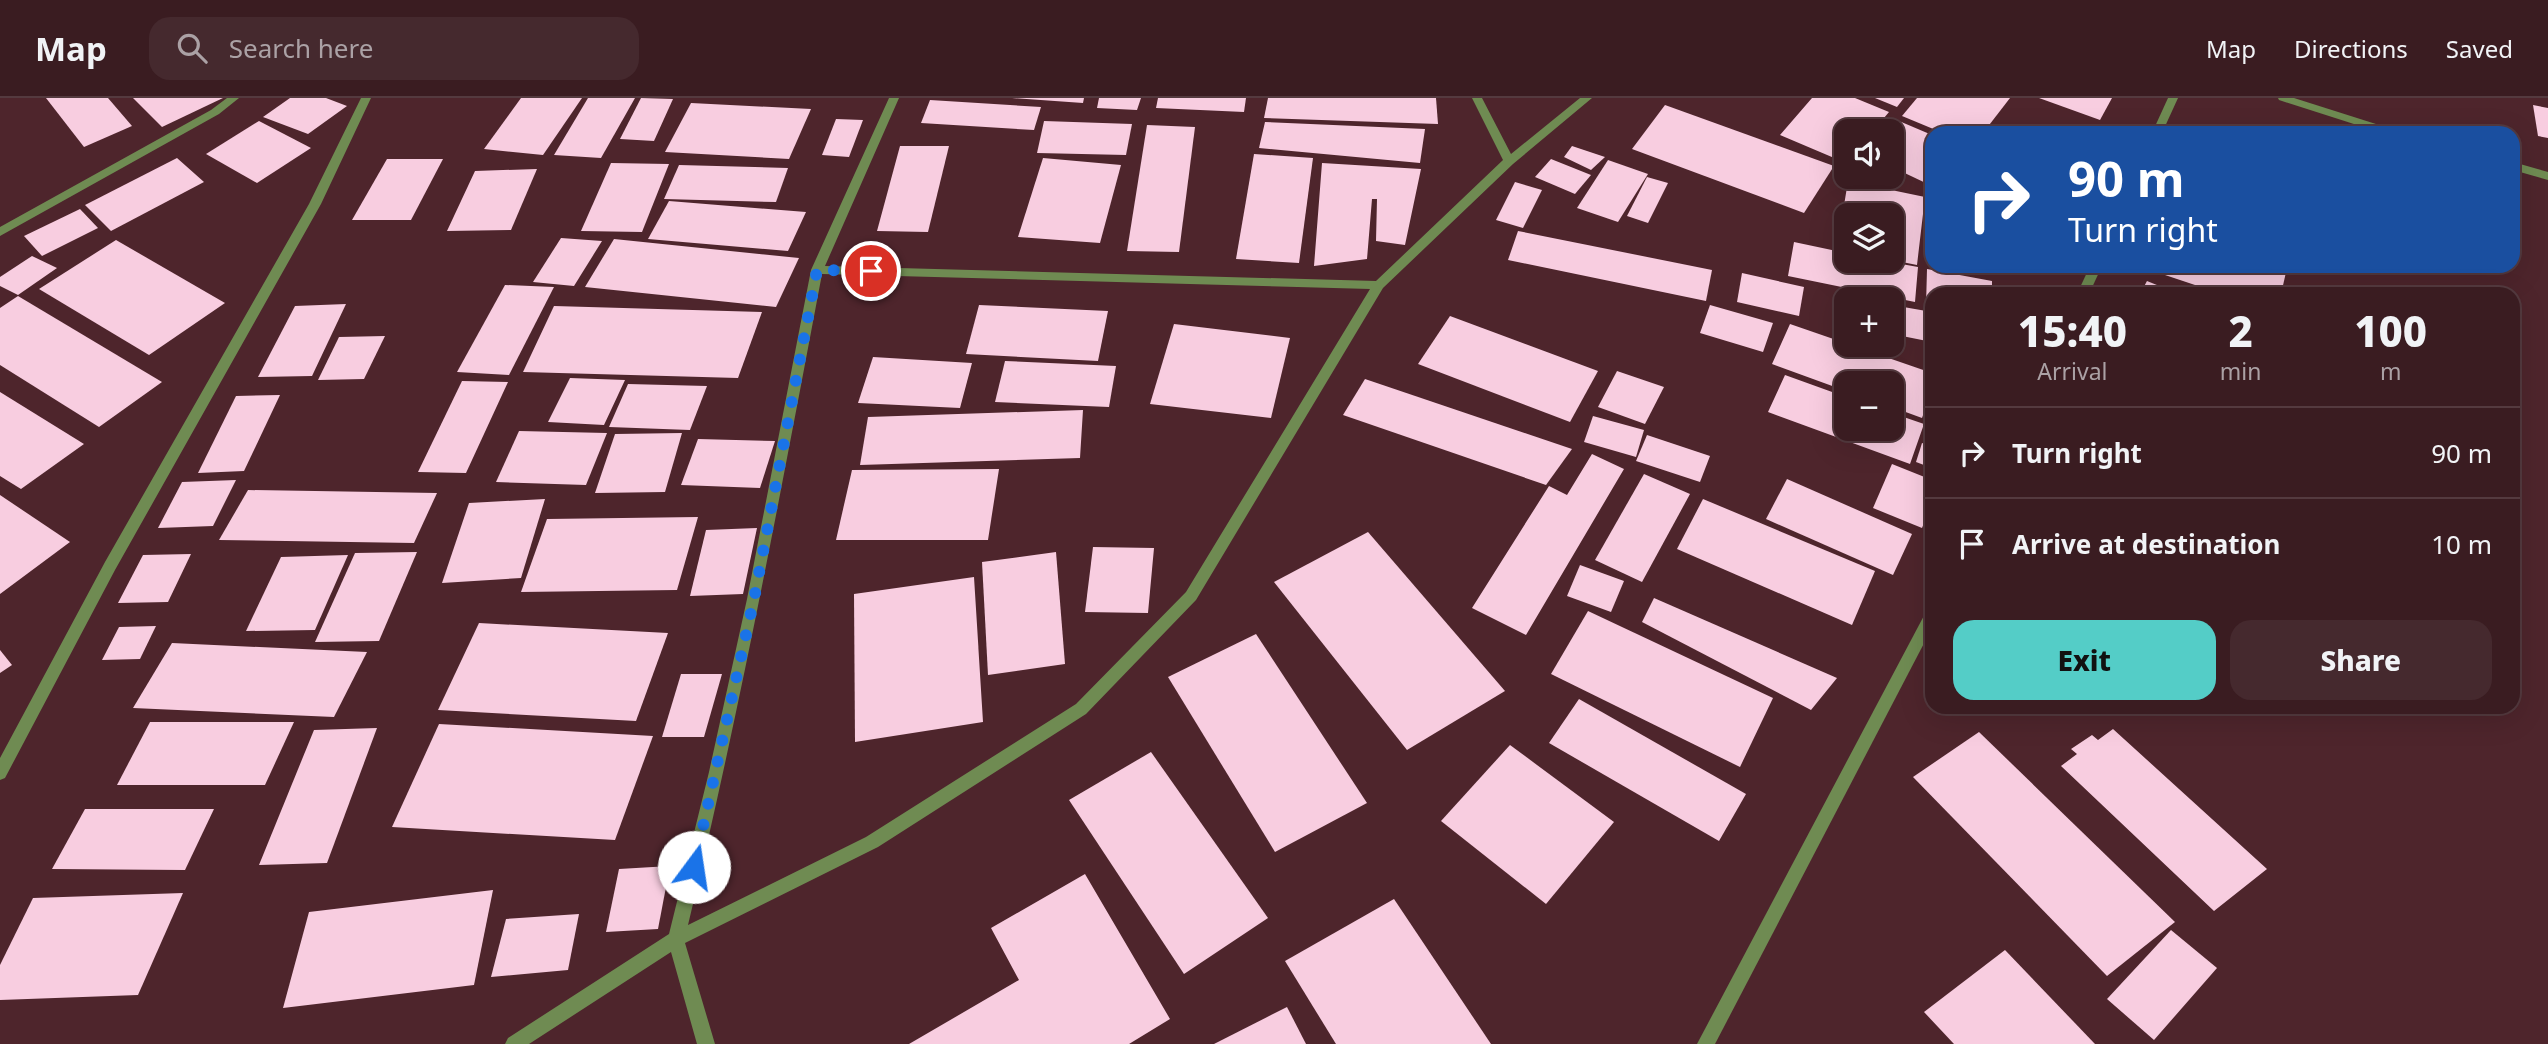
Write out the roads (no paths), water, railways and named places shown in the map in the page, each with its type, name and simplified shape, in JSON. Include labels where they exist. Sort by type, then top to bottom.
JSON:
[{"type":"street","points":[[0,232],[215,112],[234,98]]},
{"type":"street","points":[[0,773],[110,566],[315,204],[366,98]]},
{"type":"street","points":[[706,1044],[676,939],[752,612],[817,270],[894,98]]},
{"type":"street","points":[[1477,98],[1509,161]]},
{"type":"street","points":[[514,1044],[676,939],[872,842],[1081,709],[1191,596],[1379,285],[1509,161],[1587,98]]},
{"type":"street","points":[[2160,126],[2173,98]]},
{"type":"street","points":[[2283,98],[2372,126]]},
{"type":"street","points":[[2520,168],[2548,176]]},
{"type":"street","points":[[817,270],[1379,285]]},
{"type":"street","points":[[1706,1044],[1925,627]]}]
